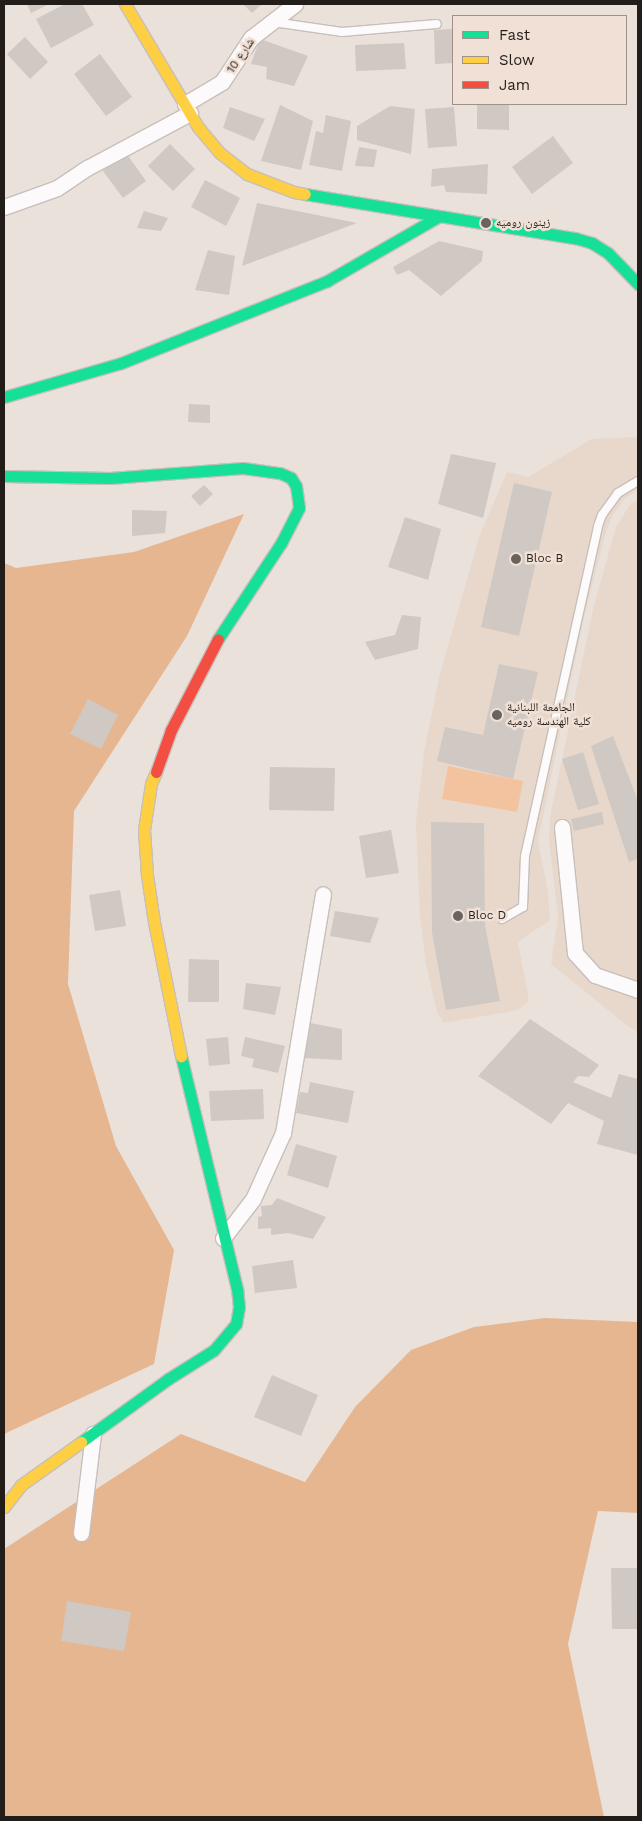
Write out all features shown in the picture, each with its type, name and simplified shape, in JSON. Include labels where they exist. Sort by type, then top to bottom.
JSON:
[{"type":"street","points":[[125,4],[198,127],[220,153],[247,174],[294,192],[524,228],[592,243],[608,252],[638,284]]},
{"type":"street","name":"شارع 10","points":[[4,208],[57,188],[187,108],[222,82],[251,38],[295,4]]},
{"type":"street","points":[[4,397],[121,363],[327,281],[438,216]]},
{"type":"street","points":[[4,476],[110,478],[243,468],[280,473],[291,478],[296,486],[299,508],[294,520],[220,635],[171,730],[151,784],[144,830],[150,897],[174,1030],[223,1238],[237,1289],[239,1307],[236,1324],[214,1350],[168,1379],[21,1485],[4,1507]]},
{"type":"street","points":[[562,827],[575,953],[595,975],[638,990]]},
{"type":"street","points":[[223,1238],[254,1199],[283,1134],[324,894]]},
{"type":"street","points":[[81,1533],[93,1434]]},
{"type":"lane","points":[[272,22],[342,32],[437,24]]},
{"type":"lane","points":[[502,919],[523,907],[526,856],[598,526],[602,516],[618,493],[638,481]]},
{"type":"shaded area","name":"الجامعة اللبنانية كلية الهندسة روميه","points":[[638,437],[638,490],[624,499],[613,515],[606,531],[583,622],[538,841],[548,892],[550,920],[518,942],[529,1001],[518,1010],[444,1023],[437,1012],[426,964],[420,917],[416,823],[424,752],[439,678],[479,537],[507,472],[528,477],[592,439]]},
{"type":"shaded area","points":[[638,499],[638,1031],[629,1027],[551,964],[558,917],[549,840],[550,817],[593,609],[616,527],[630,505]]},
{"type":"shaded area","points":[[244,514],[187,636],[74,811],[68,984],[116,1146],[174,1250],[154,1364],[4,1434],[4,563],[16,568],[134,552]]},
{"type":"shaded area","points":[[448,766],[523,781],[517,812],[442,799]]},
{"type":"shaded area","points":[[545,1318],[638,1322],[638,1513],[598,1511],[568,1644],[604,1817],[4,1817],[4,1549],[181,1434],[305,1482],[355,1407],[411,1350],[474,1327]]},
{"type":"building","points":[[27,4],[49,4],[31,13]]},
{"type":"building","points":[[65,4],[82,4],[94,25],[51,48],[36,19]]},
{"type":"building","points":[[243,4],[262,4],[252,13]]},
{"type":"building","points":[[452,29],[452,63],[435,64],[434,30]]},
{"type":"building","points":[[25,37],[48,62],[30,79],[7,54]]},
{"type":"building","points":[[260,39],[308,56],[294,86],[266,79],[267,67],[251,64]]},
{"type":"building","points":[[404,43],[406,69],[356,71],[355,45]]},
{"type":"building","points":[[100,54],[132,97],[106,116],[74,74]]},
{"type":"building","points":[[280,105],[313,121],[301,170],[261,161]]},
{"type":"building","points":[[477,105],[509,105],[509,130],[477,129]]},
{"type":"building","points":[[390,106],[415,109],[411,154],[357,140],[357,126]]},
{"type":"building","points":[[230,107],[265,119],[254,141],[223,128]]},
{"type":"building","points":[[454,107],[457,146],[428,148],[425,109]]},
{"type":"building","points":[[326,115],[351,121],[342,171],[309,165],[316,131],[323,133]]},
{"type":"building","points":[[553,136],[573,163],[532,194],[512,167]]},
{"type":"building","points":[[170,144],[195,169],[173,191],[148,166]]},
{"type":"building","points":[[359,147],[377,150],[374,167],[355,166]]},
{"type":"building","points":[[126,153],[146,181],[123,198],[103,171]]},
{"type":"building","points":[[488,164],[487,194],[446,192],[444,185],[431,187],[432,169]]},
{"type":"building","points":[[205,180],[240,198],[226,226],[191,207]]},
{"type":"building","points":[[257,203],[357,223],[242,266]]},
{"type":"building","points":[[144,211],[168,218],[161,231],[137,228]]},
{"type":"building","points":[[439,241],[483,251],[482,261],[441,296],[409,270],[397,275],[393,267]]},
{"type":"building","points":[[208,250],[235,256],[229,295],[195,290]]},
{"type":"building","points":[[189,404],[210,405],[210,423],[188,422]]},
{"type":"building","points":[[451,454],[496,463],[483,518],[438,504]]},
{"type":"building","name":"Bloc B","points":[[514,483],[552,492],[519,636],[481,627]]},
{"type":"building","points":[[204,485],[213,494],[200,506],[191,496]]},
{"type":"building","points":[[132,510],[167,511],[165,533],[132,536]]},
{"type":"building","points":[[405,517],[441,529],[428,580],[388,567]]},
{"type":"building","points":[[402,615],[421,617],[418,649],[375,660],[365,642],[395,635]]},
{"type":"building","points":[[499,664],[538,672],[513,779],[437,761],[445,727],[483,735]]},
{"type":"building","points":[[88,699],[118,715],[101,749],[70,734]]},
{"type":"building","points":[[613,736],[638,801],[638,859],[629,862],[591,746]]},
{"type":"building","points":[[583,752],[599,804],[578,810],[562,759]]},
{"type":"building","points":[[270,767],[335,768],[334,811],[269,810]]},
{"type":"building","points":[[602,812],[604,824],[574,831],[571,819]]},
{"type":"building","name":"Bloc D","points":[[431,822],[484,823],[485,926],[500,1001],[446,1010],[432,932]]},
{"type":"building","points":[[391,830],[399,873],[366,878],[359,836]]},
{"type":"building","points":[[120,890],[126,926],[95,931],[89,895]]},
{"type":"building","points":[[335,911],[379,918],[370,943],[330,936]]},
{"type":"building","points":[[189,959],[219,960],[219,1002],[188,1002]]},
{"type":"building","points":[[246,983],[281,987],[275,1015],[243,1009]]},
{"type":"building","points":[[530,1019],[599,1065],[589,1077],[578,1076],[573,1082],[611,1098],[619,1074],[638,1079],[638,1155],[597,1144],[604,1121],[568,1103],[551,1124],[478,1076]]},
{"type":"building","points":[[310,1023],[342,1029],[342,1060],[303,1058]]},
{"type":"building","points":[[228,1037],[230,1064],[209,1066],[206,1039]]},
{"type":"building","points":[[245,1037],[285,1046],[278,1073],[252,1067],[254,1059],[241,1056]]},
{"type":"building","points":[[310,1082],[354,1091],[348,1123],[296,1113],[300,1092],[308,1093]]},
{"type":"building","points":[[263,1089],[264,1119],[211,1121],[209,1091]]},
{"type":"building","points":[[296,1144],[337,1156],[328,1188],[287,1175]]},
{"type":"building","points":[[277,1198],[326,1217],[313,1239],[288,1233],[271,1235],[271,1228],[258,1229],[258,1217],[262,1216],[261,1206],[272,1205]]},
{"type":"building","points":[[293,1260],[297,1288],[255,1293],[252,1266]]},
{"type":"building","points":[[272,1375],[318,1395],[301,1436],[254,1417]]},
{"type":"building","points":[[611,1568],[638,1568],[638,1629],[612,1629]]},
{"type":"building","points":[[67,1601],[131,1612],[124,1651],[61,1641]]},
{"type":"traffic: fast","points":[[305,194],[575,238],[592,243],[608,253],[638,284]]},
{"type":"traffic: fast","points":[[4,397],[121,363],[327,281],[438,217]]},
{"type":"traffic: fast","points":[[4,476],[110,478],[243,468],[280,473],[291,478],[296,486],[299,508],[281,543],[218,639]]},
{"type":"traffic: fast","points":[[81,1442],[168,1379],[214,1350],[236,1324],[239,1307],[237,1289],[181,1056]]},
{"type":"traffic: slow","points":[[125,4],[198,127],[220,153],[247,174],[294,192],[305,194]]},
{"type":"traffic: slow","points":[[156,772],[151,784],[144,830],[147,875],[154,922],[181,1056]]},
{"type":"traffic: slow","points":[[4,1507],[21,1485],[81,1442]]},
{"type":"traffic: jam","points":[[156,772],[171,730],[218,639]]},
{"type":"place","name":"زينون روميه","points":[[486,223]]},
{"type":"place","name":"Bloc B","points":[[516,559]]},
{"type":"place","name":"الجامعة اللبنانية كلية الهندسة روميه","points":[[497,715]]},
{"type":"place","name":"Bloc D","points":[[458,916]]}]
